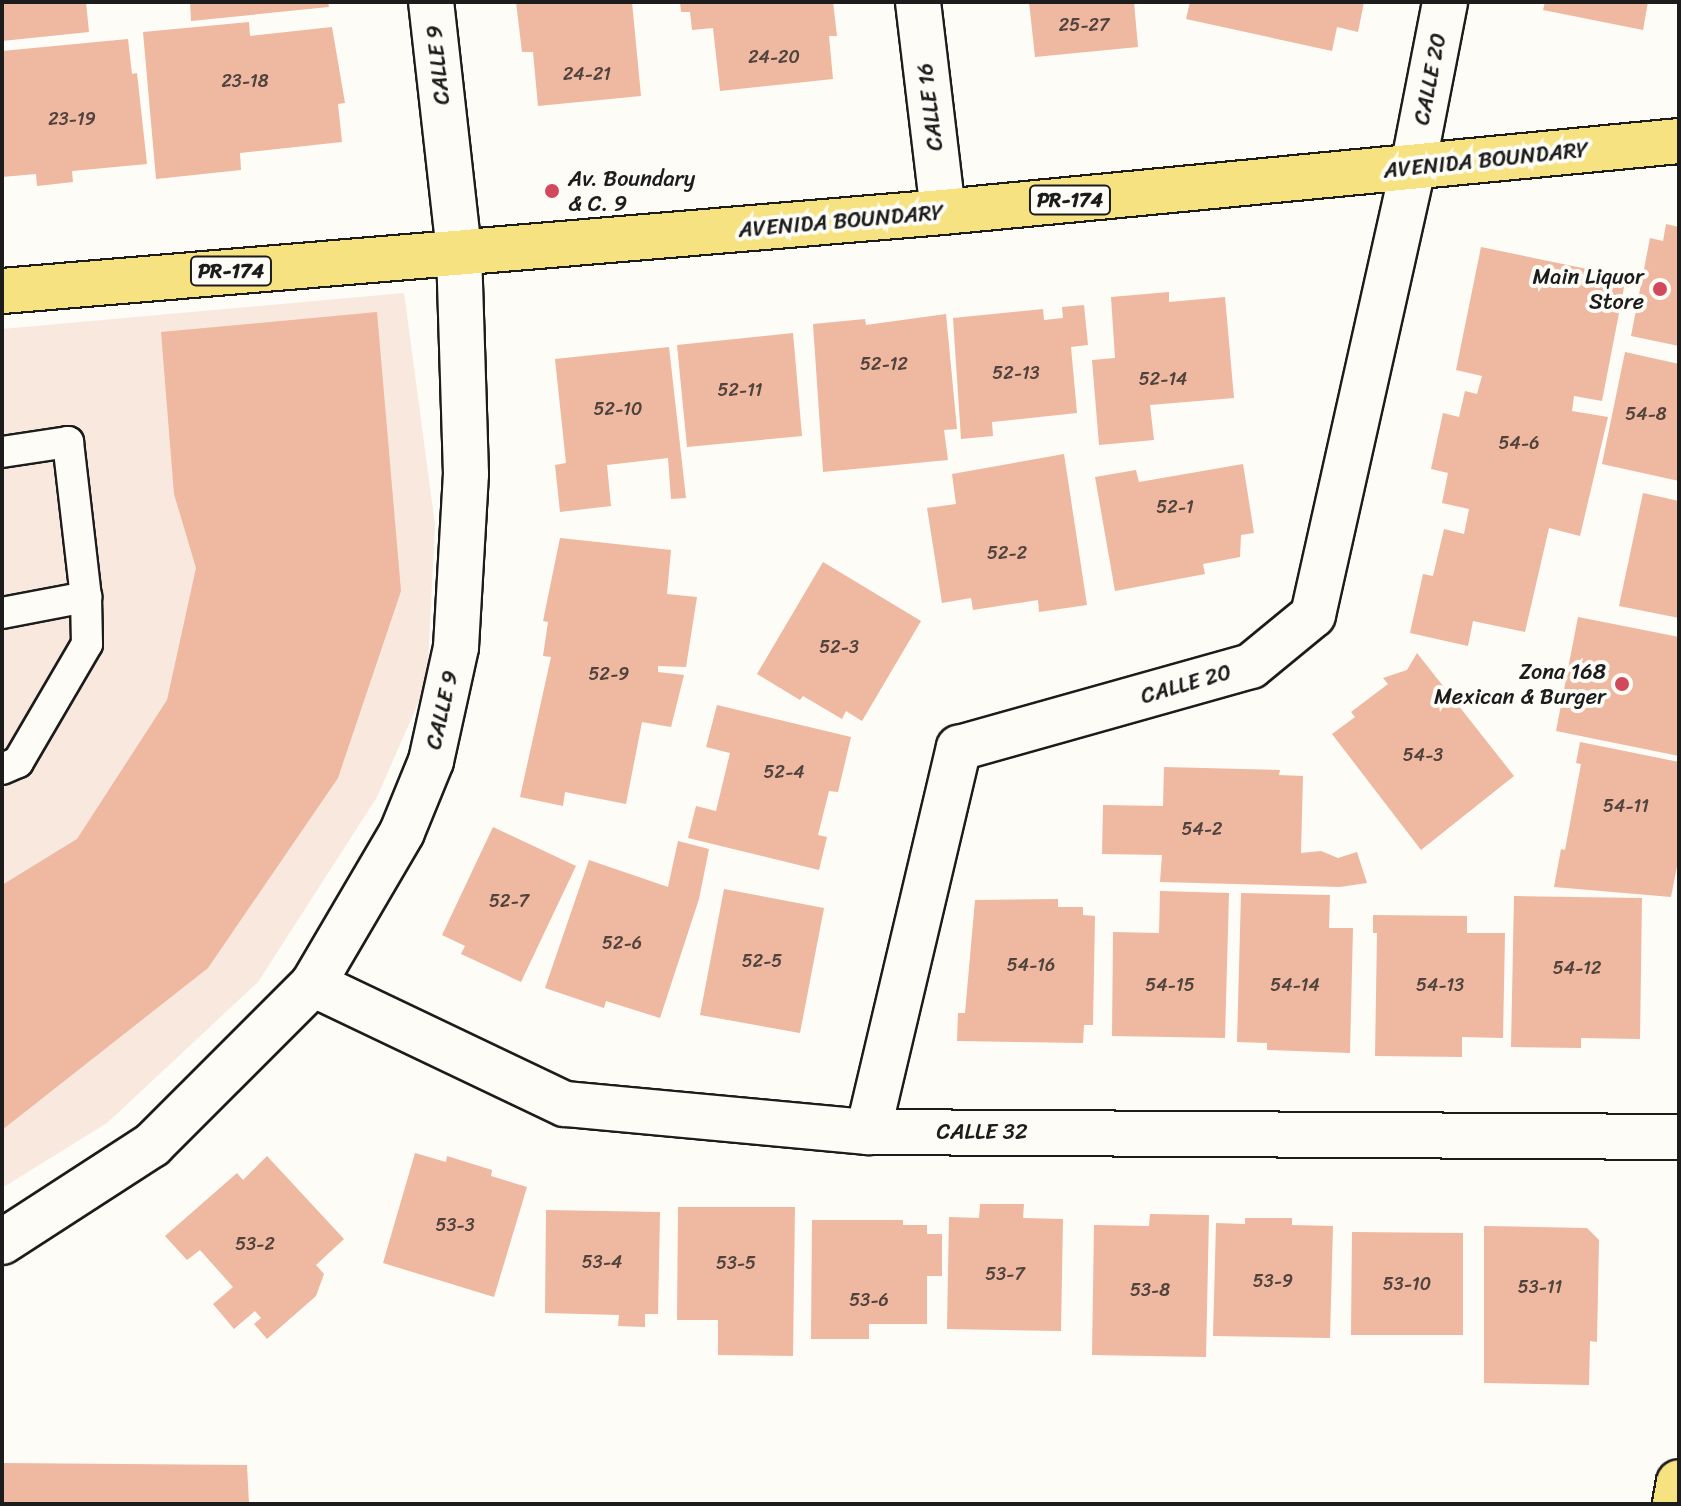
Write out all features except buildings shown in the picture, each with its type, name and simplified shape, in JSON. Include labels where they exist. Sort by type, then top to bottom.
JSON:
[{"type":"highway","name":"AVENIDA BOUNDARY","points":[[2,291],[943,212],[1679,141]]},
{"type":"highway","points":[[1675,1504],[1679,1482]]},
{"type":"street","name":"CALLE 9","points":[[2,1242],[152,1145],[313,984],[402,832],[431,761],[456,647],[466,474],[459,251],[431,2]]},
{"type":"street","name":"CALLE 16","points":[[918,2],[943,212]]},
{"type":"street","name":"CALLE 20","points":[[868,1132],[959,748],[1251,666],[1313,615],[1413,167],[1445,2]]},
{"type":"street","name":"CALLE 32","points":[[313,984],[565,1104],[868,1132],[1679,1137]]},
{"type":"lane","points":[[2,452],[68,442],[86,597],[87,644],[18,762],[2,769]]},
{"type":"lane","points":[[2,613],[86,597]]},
{"type":"shaded area","points":[[404,293],[435,525],[427,683],[377,797],[258,982],[107,1123],[2,1188],[2,329]]},
{"type":"place","name":"Av. Boundary & C. 9","points":[[552,191]]},
{"type":"place","name":"Main Liquor Store","points":[[1660,289]]},
{"type":"place","name":"Zona 168 Mexican & Burger","points":[[1622,684]]}]
